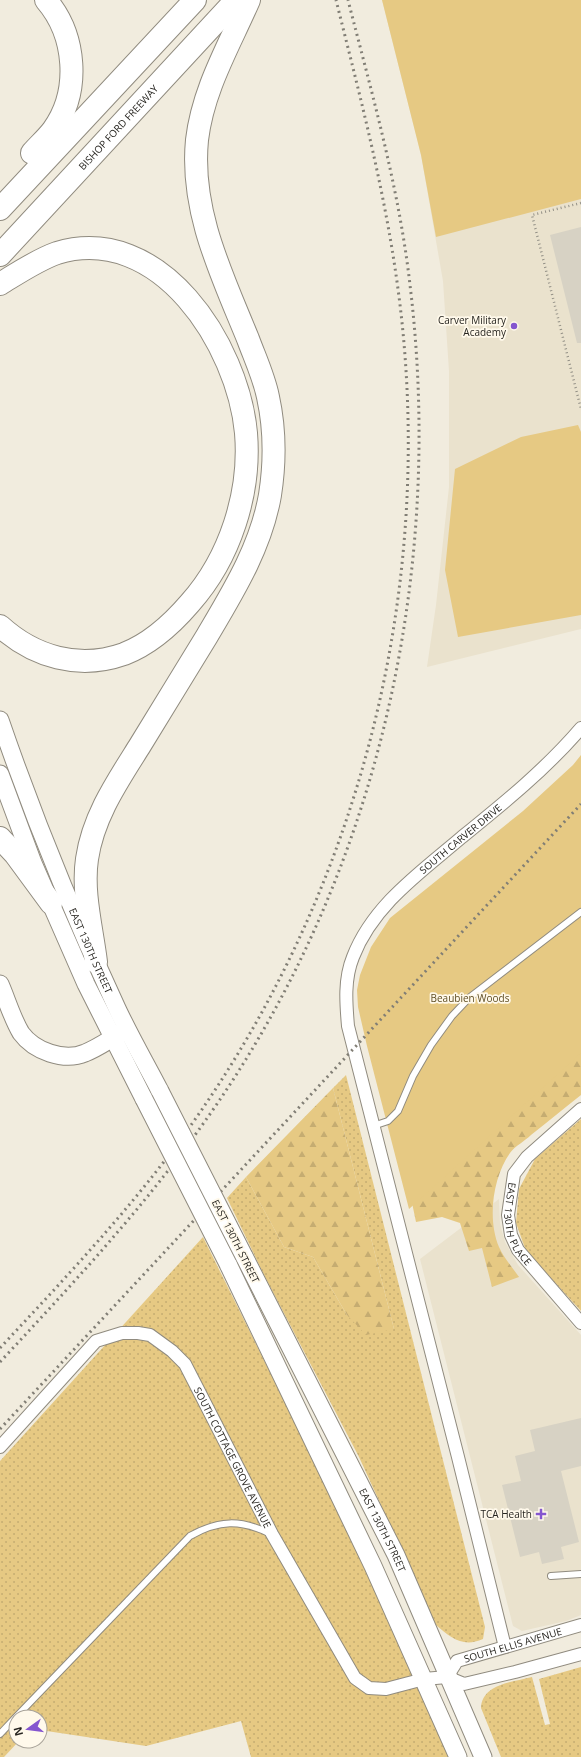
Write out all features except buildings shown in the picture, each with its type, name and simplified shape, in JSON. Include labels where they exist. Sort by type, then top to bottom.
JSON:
[{"type":"highway","points":[[0,198],[10,178],[54,129],[64,109],[69,92],[71,68],[67,40],[61,23],[46,0]]},
{"type":"highway","points":[[0,209],[195,0]]},
{"type":"highway","name":"BISHOP FORD FREEWAY","points":[[0,255],[236,0]]},
{"type":"highway","points":[[96,962],[85,877],[87,857],[101,812],[113,788],[190,664],[241,576],[261,532],[270,494],[274,447],[268,397],[261,372],[205,229],[198,187],[196,163],[197,141],[207,93],[216,68],[249,0]]},
{"type":"highway","points":[[0,284],[35,263],[56,254],[74,250],[108,250],[128,255],[146,263],[164,276],[183,294],[201,316],[225,357],[236,383],[242,408],[246,433],[247,460],[244,489],[238,513],[229,540],[218,563],[207,582],[178,617],[146,642],[131,651],[116,656],[81,661],[46,655],[26,646],[0,626]]},
{"type":"highway","points":[[0,838],[15,854],[51,903]]},
{"type":"main road","name":"EAST 130TH STREET","points":[[0,720],[30,803],[96,962],[116,1006],[396,1555],[447,1677],[483,1757]]},
{"type":"main road","name":"EAST 130TH STREET","points":[[0,774],[33,863],[86,984],[228,1264],[374,1566],[458,1757]]},
{"type":"main road","points":[[0,984],[22,1034],[42,1050],[64,1056],[85,1054],[128,1029]]},
{"type":"street","name":"SOUTH CARVER DRIVE","points":[[373,1126],[348,1026],[346,1004],[347,981],[352,959],[360,941],[376,916],[398,892],[542,770],[581,728]]},
{"type":"street","name":"EAST 130TH PLACE","points":[[581,1109],[527,1157],[514,1174],[508,1215],[511,1235],[518,1250],[581,1323]]},
{"type":"street","points":[[373,1126],[458,1456],[505,1647]]},
{"type":"street","name":"SOUTH COTTAGE GROVE AVENUE","points":[[0,1447],[96,1341],[122,1333],[150,1335],[172,1351],[185,1364],[272,1534],[355,1678],[369,1688],[386,1689],[424,1679],[447,1677]]},
{"type":"street","name":"SOUTH ELLIS AVENUE","points":[[447,1677],[457,1661],[581,1624]]},
{"type":"street","points":[[447,1677],[464,1684],[516,1672],[581,1654]]},
{"type":"lane","points":[[373,1126],[388,1121],[398,1111],[413,1076],[452,1016],[469,998],[581,912]]},
{"type":"lane","points":[[24,1709],[190,1536],[207,1526],[221,1523],[242,1524],[259,1528],[272,1534]]},
{"type":"lane","points":[[551,1576],[581,1574]]},
{"type":"lane","points":[[0,1734],[8,1726]]},
{"type":"path","points":[[581,203],[532,215],[581,409]]},
{"type":"shaded area","name":"Carver Military Academy","points":[[382,0],[581,0],[581,629],[427,667],[436,605],[449,487],[449,371],[443,281],[421,155]]},
{"type":"shaded area","points":[[499,1199],[500,1224],[505,1242],[518,1265],[581,1335],[581,1615],[566,1621],[522,1631],[513,1626],[420,1259]]},
{"type":"green space","points":[[382,0],[581,0],[581,199],[436,237],[421,155]]},
{"type":"green space","points":[[578,425],[581,432],[581,615],[458,637],[445,570],[455,469],[521,437]]},
{"type":"green space","name":"Beaubien Woods","points":[[581,755],[581,1053],[409,1209],[358,1007],[357,990],[360,975],[371,947],[390,918],[523,811],[573,765]]},
{"type":"green space","points":[[581,1009],[581,1095],[515,1148],[510,1153],[499,1174],[493,1211],[495,1236],[501,1251],[519,1277],[492,1287],[482,1248],[469,1251],[460,1223],[442,1217],[416,1222],[411,1198]]},
{"type":"green space","points":[[346,1075],[485,1627],[483,1639],[476,1642],[463,1642],[452,1638],[436,1625],[359,1457],[264,1275],[227,1198],[246,1177],[284,1247],[313,1257],[347,1315],[394,1329],[333,1088]]},
{"type":"green space","points":[[333,1088],[394,1329],[366,1335],[347,1315],[313,1257],[284,1247],[246,1177]]},
{"type":"green space","points":[[581,1119],[581,1311],[526,1251],[516,1223],[519,1189],[535,1159]]},
{"type":"green space","points":[[203,1237],[393,1621],[450,1757],[251,1757],[241,1721],[146,1746],[48,1731],[48,1709],[8,1709],[8,1749],[12,1749],[4,1757],[0,1757],[0,1461]]},
{"type":"green space","points":[[581,1667],[581,1757],[501,1757],[481,1708],[483,1700],[487,1694],[500,1685],[532,1677],[545,1725],[550,1724],[539,1679]]},
{"type":"railway","points":[[0,1348],[102,1236],[151,1178],[196,1118],[255,1025],[304,928],[344,827],[375,722],[396,615],[407,507],[407,398],[398,289],[393,252],[371,144],[336,0]]},
{"type":"railway","points":[[0,1362],[118,1232],[174,1163],[225,1092],[279,1001],[325,906],[361,807],[389,705],[408,601],[418,496],[418,390],[410,285],[399,213],[384,141],[348,0]]},
{"type":"railway","points":[[0,1429],[581,804]]},
{"type":"place","name":"Carver Military Academy","points":[[514,326]]},
{"type":"place","name":"TCA Health","points":[[541,1514]]}]
